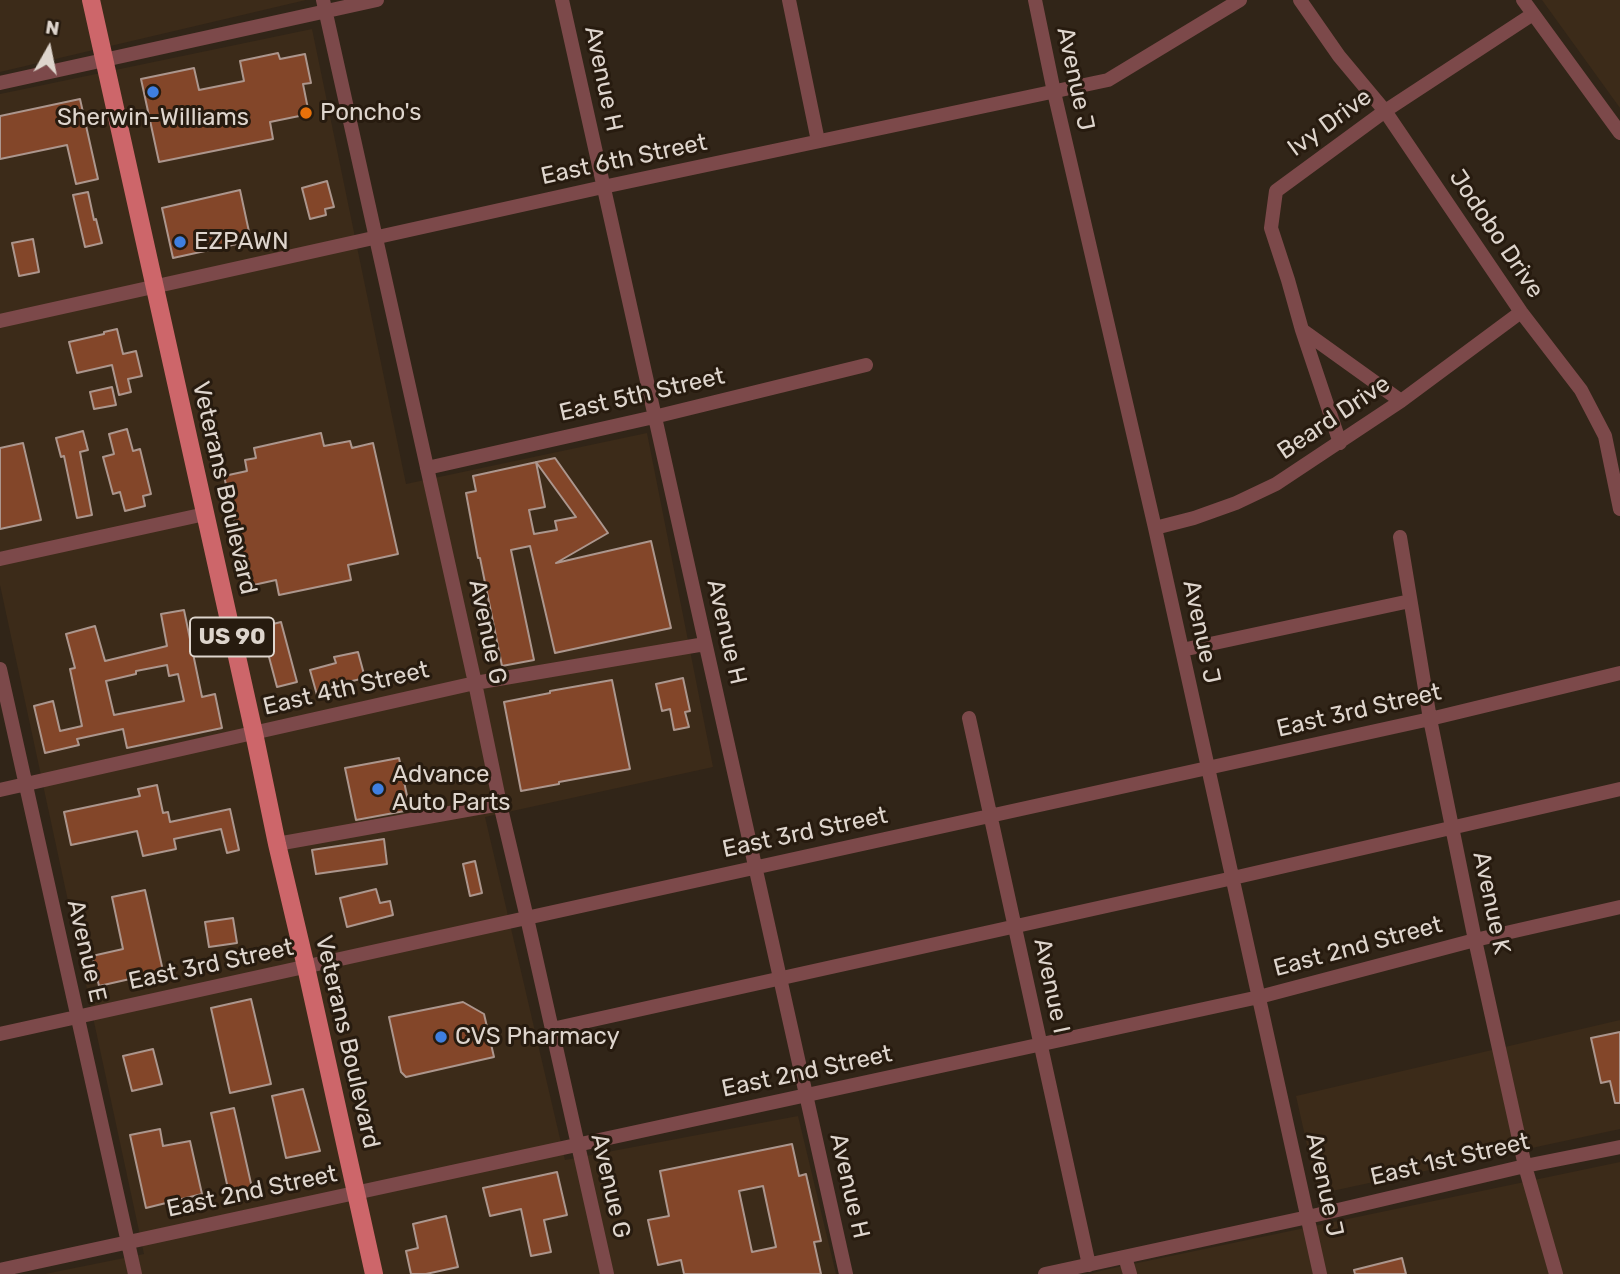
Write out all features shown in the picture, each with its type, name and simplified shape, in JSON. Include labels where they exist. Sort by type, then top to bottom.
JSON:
[{"type":"main road","name":"Veterans Boulevard","points":[[91,0],[374,1274]]},
{"type":"street","points":[[0,83],[325,6],[377,0]]},
{"type":"street","name":"Avenue H","points":[[562,0],[846,1274]]},
{"type":"street","points":[[789,0],[818,141]]},
{"type":"street","name":"Avenue J","points":[[1035,0],[1320,1274]]},
{"type":"street","name":"East 6th Street","points":[[0,321],[603,187],[1108,80],[1240,0]]},
{"type":"street","name":"Jodobo Drive","points":[[1300,0],[1339,56],[1385,111],[1521,312],[1581,390],[1605,436],[1620,509]]},
{"type":"street","points":[[1523,0],[1620,133]]},
{"type":"street","name":"Avenue G","points":[[325,6],[500,804],[607,1274]]},
{"type":"street","name":"Ivy Drive","points":[[1340,443],[1271,229],[1276,191],[1385,111],[1533,14]]},
{"type":"street","name":"Beard Drive","points":[[1155,528],[1236,503],[1276,484],[1401,401],[1521,312]]},
{"type":"street","points":[[1302,330],[1401,401]]},
{"type":"street","name":"East 5th Street","points":[[427,468],[654,417],[866,365]]},
{"type":"street","points":[[0,559],[205,514]]},
{"type":"street","name":"Avenue K","points":[[1400,537],[1430,719],[1475,940],[1524,1166],[1556,1274]]},
{"type":"street","points":[[1182,650],[1410,601]]},
{"type":"street","name":"East 4th Street","points":[[0,790],[475,683],[705,644]]},
{"type":"street","name":"Avenue E","points":[[0,669],[135,1274]]},
{"type":"street","name":"East 3rd Street","points":[[0,1034],[1430,719],[1620,673]]},
{"type":"street","name":"Avenue I","points":[[969,718],[1089,1265]]},
{"type":"street","points":[[552,1029],[1452,829],[1620,789]]},
{"type":"street","points":[[277,844],[500,804]]},
{"type":"street","name":"East 2nd Street","points":[[0,1270],[1259,997],[1475,940],[1620,907]]},
{"type":"street","name":"East 1st Street","points":[[1045,1274],[1308,1217],[1524,1166],[1620,1147]]},
{"type":"street","points":[[1125,1257],[1130,1274]]},
{"type":"shaded area","points":[[0,0],[306,0],[0,72]]},
{"type":"shaded area","points":[[1542,0],[1620,0],[1620,108]]},
{"type":"shaded area","points":[[312,29],[406,484],[647,433],[713,767],[485,817],[565,1160],[798,1116],[836,1274],[45,1274],[144,1254],[0,585],[0,94]]},
{"type":"shaded area","points":[[1620,1020],[1620,1129],[1318,1194],[1296,1096]]},
{"type":"shaded area","points":[[1620,1162],[1620,1274],[1090,1274],[1104,1270]]},
{"type":"building","points":[[278,53],[280,59],[305,54],[311,83],[303,84],[309,114],[270,122],[273,139],[159,162],[141,79],[194,68],[199,90],[244,81],[240,61]]},
{"type":"building","points":[[80,99],[98,179],[76,184],[67,145],[0,159],[0,116]]},
{"type":"building","points":[[327,181],[334,207],[325,209],[326,215],[310,219],[302,188]]},
{"type":"building","points":[[240,190],[251,241],[173,258],[162,208]]},
{"type":"building","points":[[88,192],[102,243],[85,247],[73,195]]},
{"type":"building","points":[[33,239],[39,272],[19,276],[12,243]]},
{"type":"building","points":[[117,329],[123,354],[136,351],[142,376],[128,379],[131,392],[119,395],[112,365],[77,373],[69,342]]},
{"type":"building","points":[[112,387],[116,405],[94,409],[90,392]]},
{"type":"building","points":[[127,429],[133,451],[140,449],[151,494],[143,496],[145,506],[125,511],[120,492],[113,494],[103,457],[114,454],[109,434]]},
{"type":"building","points":[[83,431],[88,450],[80,452],[92,515],[77,518],[64,456],[61,457],[56,438]]},
{"type":"building","points":[[321,433],[324,446],[350,441],[352,448],[373,443],[398,554],[348,565],[351,580],[279,595],[276,580],[249,586],[224,476],[247,471],[245,460],[256,458],[254,448]]},
{"type":"building","points":[[23,443],[41,520],[0,529],[0,448]]},
{"type":"building","points":[[555,458],[608,533],[556,563],[651,541],[671,628],[555,653],[530,546],[511,550],[534,660],[502,666],[466,493],[476,491],[473,476],[536,462]],"holes":[[[536,462],[576,517],[555,521],[557,530],[534,534],[529,510],[545,507]]]},
{"type":"building","points":[[184,610],[202,697],[215,694],[222,728],[127,748],[123,729],[77,739],[79,745],[45,753],[34,706],[53,701],[60,731],[82,726],[70,669],[75,668],[66,634],[95,626],[105,661],[167,646],[161,614]],"holes":[[[167,665],[169,676],[178,674],[184,701],[114,715],[106,681]]]},
{"type":"building","points":[[281,622],[297,682],[277,687],[261,627]]},
{"type":"building","points":[[358,652],[365,678],[335,685],[336,690],[317,695],[310,670],[336,663],[334,657]]},
{"type":"building","points":[[683,678],[690,711],[685,712],[689,727],[674,730],[670,709],[662,711],[656,684]]},
{"type":"building","points":[[612,680],[630,769],[521,791],[504,702]]},
{"type":"building","name":"Advance Auto Parts","points":[[399,758],[410,810],[356,820],[345,768]]},
{"type":"building","points":[[157,785],[163,813],[168,812],[170,822],[230,809],[239,850],[227,853],[221,829],[174,839],[176,849],[143,856],[137,831],[71,845],[64,812],[140,796],[138,789]]},
{"type":"building","points":[[384,839],[387,864],[316,874],[312,850]]},
{"type":"building","points":[[475,861],[482,893],[470,896],[463,864]]},
{"type":"building","points":[[376,889],[380,903],[390,901],[393,915],[347,927],[340,898]]},
{"type":"building","points":[[145,890],[165,980],[132,987],[130,979],[99,986],[92,956],[123,949],[112,897]]},
{"type":"building","points":[[233,918],[237,943],[209,947],[205,922]]},
{"type":"building","points":[[251,999],[271,1084],[230,1093],[211,1008]]},
{"type":"building","name":"CVS Pharmacy","points":[[463,1002],[484,1014],[494,1057],[406,1077],[401,1072],[389,1017]]},
{"type":"building","points":[[1620,1032],[1620,1103],[1615,1103],[1610,1081],[1601,1083],[1591,1038]]},
{"type":"building","points":[[153,1049],[162,1084],[132,1091],[123,1056]]},
{"type":"building","points":[[303,1089],[320,1151],[286,1158],[272,1096]]},
{"type":"building","points":[[234,1108],[252,1188],[229,1193],[211,1113]]},
{"type":"building","points":[[160,1129],[163,1146],[190,1141],[202,1194],[146,1208],[130,1135]]},
{"type":"building","points":[[792,1144],[799,1176],[806,1174],[821,1241],[814,1242],[821,1274],[684,1274],[681,1260],[658,1265],[648,1220],[669,1216],[660,1171]],"holes":[[[763,1186],[776,1247],[752,1252],[739,1191]]]},
{"type":"building","points":[[557,1172],[567,1215],[544,1220],[551,1252],[531,1256],[521,1209],[490,1216],[483,1188]]},
{"type":"building","points":[[446,1216],[458,1267],[426,1274],[411,1274],[406,1251],[418,1248],[413,1224]]},
{"type":"building","points":[[1402,1258],[1406,1274],[1355,1274],[1354,1270]]},
{"type":"place","name":"Sherwin-Williams","points":[[153,92]]},
{"type":"place","name":"Poncho's","points":[[306,113]]},
{"type":"place","name":"EZPAWN","points":[[180,242]]},
{"type":"place","name":"Advance Auto Parts","points":[[378,789]]},
{"type":"place","name":"CVS Pharmacy","points":[[441,1037]]}]
